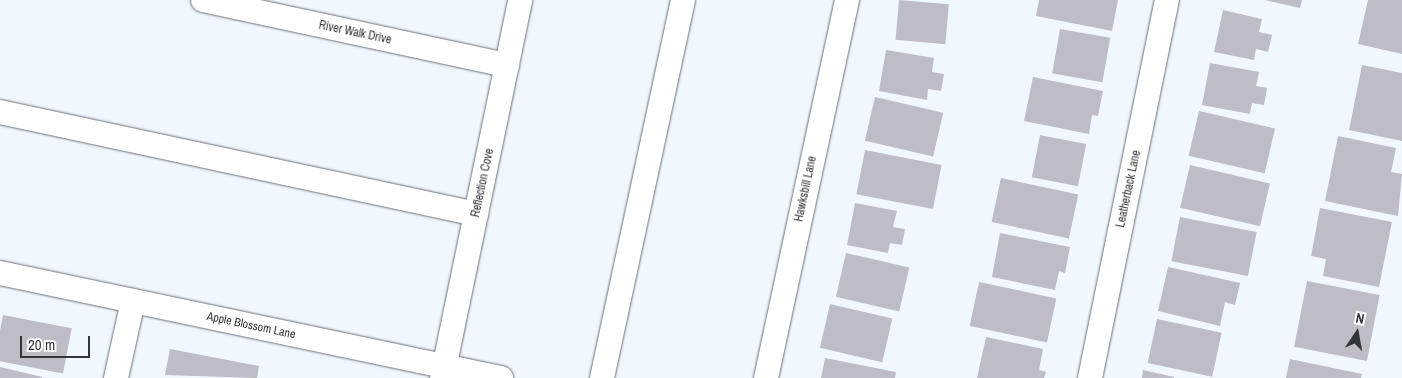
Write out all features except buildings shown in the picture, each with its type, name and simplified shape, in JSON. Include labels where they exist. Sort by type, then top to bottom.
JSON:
[{"type":"street","name":"River Walk Drive","points":[[203,0],[507,66]]},
{"type":"street","name":"Reflection Cove","points":[[444,372],[520,0]]},
{"type":"street","points":[[602,378],[683,0]]},
{"type":"street","name":"Hawksbill Lane","points":[[766,378],[846,0]]},
{"type":"street","name":"Leatherback Lane","points":[[1090,378],[1167,0]]},
{"type":"street","points":[[0,112],[476,214]]},
{"type":"street","name":"Apple Blossom Lane","points":[[0,273],[133,301],[444,372],[501,378]]},
{"type":"street","points":[[116,378],[133,301]]}]
